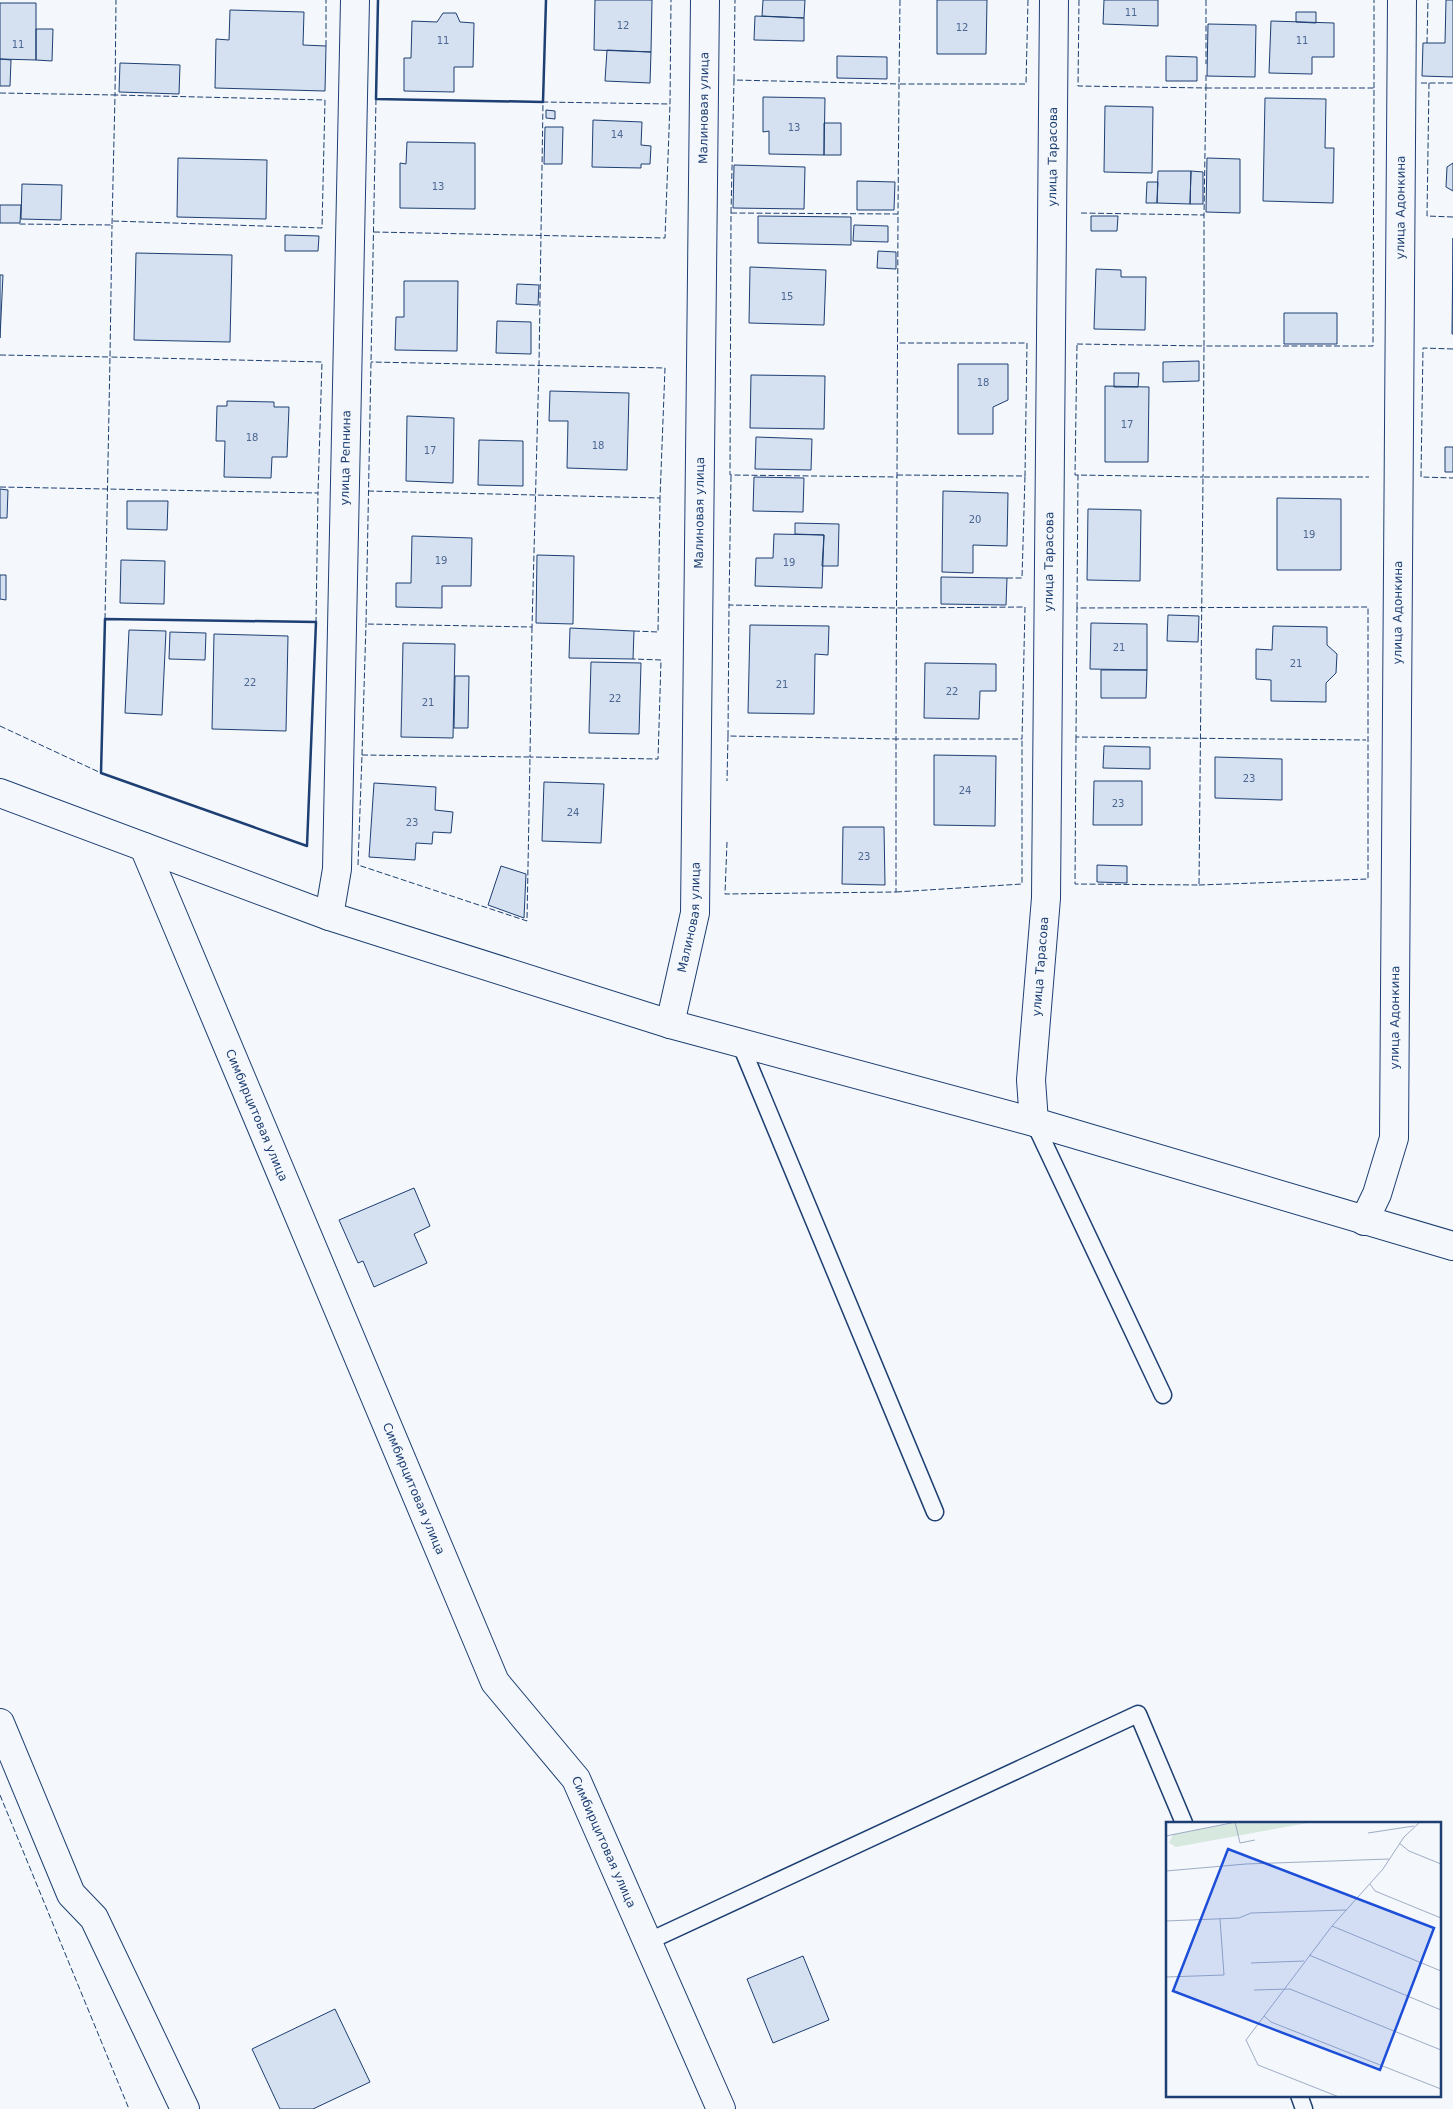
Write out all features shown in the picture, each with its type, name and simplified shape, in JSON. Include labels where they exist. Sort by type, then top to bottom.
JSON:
[{"type":"street","name":"улица Репнина","points":[[329,916],[337,868],[355,0]]},
{"type":"street","name":"Малиновая улица","points":[[670,1024],[695,913],[706,0]]},
{"type":"street","name":"улица Тарасова","points":[[1034,1122],[1031,1080],[1046,898],[1054,0]]},
{"type":"street","name":"улица Адонкина","points":[[1364,1221],[1377,1194],[1394,1138],[1402,0]]},
{"type":"street","points":[[0,793],[329,916],[670,1024],[1034,1122],[1453,1246]]},
{"type":"street","name":"Симбирцитовая улица","points":[[144,847],[495,1682],[576,1779],[721,2109]]},
{"type":"street","points":[[0,1723],[71,1894],[94,1918],[185,2109]]},
{"type":"lane","points":[[740,1043],[935,1512]]},
{"type":"lane","points":[[1034,1122],[1162,1395]]},
{"type":"lane","points":[[648,1942],[1138,1714],[1184,1822]]},
{"type":"lane","points":[[1299,2096],[1304,2109]]},
{"type":"building","points":[[595,0],[652,0],[651,52],[594,50]]},
{"type":"building","points":[[763,0],[805,0],[804,18],[762,16]]},
{"type":"building","points":[[937,0],[987,0],[986,54],[937,54]]},
{"type":"building","points":[[1104,0],[1158,0],[1158,26],[1103,24]]},
{"type":"building","points":[[1446,0],[1453,0],[1453,77],[1422,76],[1423,43],[1445,43]]},
{"type":"building","points":[[0,3],[36,3],[36,60],[0,59]]},
{"type":"building","points":[[230,10],[304,12],[303,45],[326,46],[325,91],[215,88],[216,39],[229,40]]},
{"type":"building","points":[[1296,12],[1316,12],[1316,23],[1296,22]]},
{"type":"building","points":[[443,13],[456,13],[460,22],[474,23],[473,67],[454,67],[454,92],[404,91],[404,58],[411,58],[412,21],[437,22]]},
{"type":"building","points":[[755,16],[804,18],[804,41],[754,40]]},
{"type":"building","points":[[1271,21],[1334,23],[1334,57],[1312,57],[1312,74],[1269,73]]},
{"type":"building","points":[[1208,24],[1256,25],[1255,77],[1207,76]]},
{"type":"building","points":[[36,29],[53,29],[52,61],[36,60]]},
{"type":"building","points":[[607,50],[651,52],[650,83],[605,81]]},
{"type":"building","points":[[837,56],[887,57],[887,79],[837,78]]},
{"type":"building","points":[[1166,56],[1197,57],[1197,81],[1166,81]]},
{"type":"building","points":[[0,59],[11,60],[10,86],[0,86]]},
{"type":"building","points":[[120,63],[180,65],[179,94],[119,92]]},
{"type":"building","points":[[763,97],[825,98],[824,155],[769,154],[769,131],[763,132]]},
{"type":"building","points":[[1265,98],[1326,99],[1325,148],[1334,148],[1333,203],[1263,201]]},
{"type":"building","points":[[1105,106],[1153,107],[1152,173],[1104,172]]},
{"type":"building","points":[[546,110],[555,111],[555,119],[546,118]]},
{"type":"building","points":[[593,120],[642,122],[641,145],[651,146],[650,164],[641,164],[641,168],[592,167]]},
{"type":"building","points":[[824,123],[841,123],[841,155],[824,155]]},
{"type":"building","points":[[545,127],[563,127],[562,164],[544,164]]},
{"type":"building","points":[[407,142],[475,143],[475,209],[400,208],[400,163],[406,164]]},
{"type":"building","points":[[178,158],[267,160],[266,219],[177,217]]},
{"type":"building","points":[[1207,158],[1240,159],[1240,213],[1206,212]]},
{"type":"building","points":[[1453,163],[1453,191],[1446,187],[1447,167]]},
{"type":"building","points":[[734,165],[805,167],[804,209],[733,208]]},
{"type":"building","points":[[1158,171],[1191,171],[1190,204],[1157,203]]},
{"type":"building","points":[[1191,171],[1203,172],[1203,204],[1190,204]]},
{"type":"building","points":[[857,181],[895,182],[894,210],[857,210]]},
{"type":"building","points":[[1147,182],[1158,182],[1157,203],[1146,203]]},
{"type":"building","points":[[22,184],[62,185],[61,220],[21,219]]},
{"type":"building","points":[[0,205],[21,205],[20,223],[0,223]]},
{"type":"building","points":[[758,216],[851,217],[851,245],[758,243]]},
{"type":"building","points":[[1091,216],[1118,216],[1117,231],[1091,231]]},
{"type":"building","points":[[854,225],[888,226],[888,242],[853,241]]},
{"type":"building","points":[[285,235],[319,236],[318,251],[285,251]]},
{"type":"building","points":[[1453,238],[1453,334],[1452,334]]},
{"type":"building","points":[[878,251],[896,252],[896,269],[877,268]]},
{"type":"building","points":[[136,253],[232,255],[230,342],[134,340]]},
{"type":"building","points":[[750,267],[826,270],[824,325],[749,323]]},
{"type":"building","points":[[1096,269],[1121,270],[1121,277],[1146,277],[1145,330],[1094,329]]},
{"type":"building","points":[[0,275],[3,275],[0,338]]},
{"type":"building","points":[[404,281],[458,281],[457,351],[395,350],[396,317],[404,317]]},
{"type":"building","points":[[517,284],[539,285],[538,305],[516,304]]},
{"type":"building","points":[[1284,313],[1337,313],[1337,344],[1284,344]]},
{"type":"building","points":[[497,321],[531,322],[531,354],[496,353]]},
{"type":"building","points":[[1199,361],[1199,381],[1163,382],[1163,362]]},
{"type":"building","points":[[958,364],[1008,364],[1008,400],[993,407],[993,434],[958,434]]},
{"type":"building","points":[[1114,373],[1139,373],[1138,387],[1114,387]]},
{"type":"building","points":[[751,375],[825,376],[824,429],[750,428]]},
{"type":"building","points":[[1105,386],[1149,387],[1148,462],[1105,462]]},
{"type":"building","points":[[550,391],[629,393],[627,470],[567,468],[568,421],[549,421]]},
{"type":"building","points":[[227,401],[274,402],[274,407],[289,407],[287,457],[272,457],[271,478],[224,477],[225,441],[216,441],[217,406],[227,406]]},
{"type":"building","points":[[407,416],[454,418],[453,483],[406,481]]},
{"type":"building","points":[[756,437],[812,439],[811,470],[755,469]]},
{"type":"building","points":[[479,440],[523,441],[523,486],[478,485]]},
{"type":"building","points":[[1445,447],[1453,447],[1453,472],[1445,472]]},
{"type":"building","points":[[754,477],[804,478],[803,512],[753,511]]},
{"type":"building","points":[[0,489],[8,490],[7,518],[0,518]]},
{"type":"building","points":[[943,491],[1008,493],[1007,546],[973,545],[973,573],[942,572]]},
{"type":"building","points":[[1277,498],[1341,499],[1341,570],[1277,570]]},
{"type":"building","points":[[127,501],[168,501],[167,530],[127,529]]},
{"type":"building","points":[[1088,509],[1141,510],[1140,581],[1087,580]]},
{"type":"building","points":[[795,523],[839,524],[838,566],[822,566],[824,535],[795,534]]},
{"type":"building","points":[[774,534],[824,535],[822,588],[755,586],[756,558],[773,558]]},
{"type":"building","points":[[412,536],[472,538],[471,586],[442,586],[442,608],[396,607],[396,583],[411,583]]},
{"type":"building","points":[[537,555],[574,556],[573,624],[536,623]]},
{"type":"building","points":[[121,560],[165,561],[164,604],[120,603]]},
{"type":"building","points":[[0,575],[6,575],[6,600],[0,599]]},
{"type":"building","points":[[941,577],[1007,578],[1006,605],[941,604]]},
{"type":"building","points":[[1168,615],[1199,616],[1198,642],[1167,641]]},
{"type":"building","points":[[1091,623],[1147,624],[1147,670],[1090,669]]},
{"type":"building","points":[[750,625],[829,626],[828,655],[815,654],[814,714],[748,713]]},
{"type":"building","points":[[1273,626],[1327,627],[1327,645],[1337,654],[1336,673],[1326,683],[1326,702],[1271,701],[1271,680],[1256,679],[1256,649],[1272,650]]},
{"type":"building","points":[[570,628],[634,631],[633,659],[569,658]]},
{"type":"building","points":[[129,630],[166,631],[162,715],[125,713]]},
{"type":"building","points":[[170,632],[206,633],[205,660],[169,659]]},
{"type":"building","points":[[214,634],[288,636],[286,731],[212,729]]},
{"type":"building","points":[[403,643],[455,644],[453,738],[401,737]]},
{"type":"building","points":[[591,662],[641,663],[639,734],[589,733]]},
{"type":"building","points":[[925,663],[996,664],[996,691],[980,691],[979,719],[924,718]]},
{"type":"building","points":[[1101,670],[1147,670],[1146,698],[1101,698]]},
{"type":"building","points":[[455,676],[469,676],[468,728],[454,728]]},
{"type":"building","points":[[1104,746],[1150,747],[1150,769],[1103,768]]},
{"type":"building","points":[[934,755],[996,756],[995,826],[934,825]]},
{"type":"building","points":[[1215,757],[1282,759],[1282,800],[1215,798]]},
{"type":"building","points":[[1094,781],[1142,781],[1142,825],[1093,825]]},
{"type":"building","points":[[544,782],[604,784],[601,843],[542,841]]},
{"type":"building","points":[[374,783],[436,787],[435,810],[453,812],[451,833],[433,832],[432,844],[416,843],[415,860],[369,857]]},
{"type":"building","points":[[843,827],[884,827],[885,885],[842,884]]},
{"type":"building","points":[[1097,865],[1127,866],[1127,883],[1097,882]]},
{"type":"building","points":[[501,866],[526,874],[524,918],[488,905]]},
{"type":"building","points":[[414,1188],[430,1226],[414,1234],[427,1263],[374,1287],[363,1261],[358,1263],[339,1220]]},
{"type":"building","points":[[803,1956],[829,2020],[773,2043],[747,1979]]},
{"type":"building","points":[[335,2009],[370,2082],[313,2109],[280,2109],[252,2049]]},
{"type":"fence","points":[[113,221],[322,228],[325,100],[115,95],[116,0]]},
{"type":"fence","points":[[326,0],[326,46]]},
{"type":"fence","points":[[376,99],[366,624],[532,627],[539,365],[543,102],[670,104],[671,0]]},
{"type":"fence","points":[[734,80],[735,0]]},
{"type":"fence","points":[[900,0],[899,84],[1026,84],[1028,0]]},
{"type":"fence","points":[[1079,0],[1078,86],[1206,88],[1206,74]]},
{"type":"fence","points":[[1206,0],[1206,64]]},
{"type":"fence","points":[[1374,0],[1374,88]]},
{"type":"fence","points":[[1427,43],[1428,0]]},
{"type":"fence","points":[[731,213],[734,80],[899,84],[898,214]]},
{"type":"fence","points":[[1421,83],[1453,83]]},
{"type":"fence","points":[[1429,83],[1427,216],[1453,217]]},
{"type":"fence","points":[[1206,88],[1374,88],[1373,346],[1204,346],[1206,88]]},
{"type":"fence","points":[[0,93],[115,95],[112,225],[17,224]]},
{"type":"fence","points":[[374,232],[665,238],[670,104]]},
{"type":"fence","points":[[731,213],[898,214],[897,477],[730,475],[731,213]]},
{"type":"fence","points":[[1081,213],[1204,215]]},
{"type":"fence","points":[[0,355],[110,357],[112,225]]},
{"type":"fence","points":[[897,475],[1025,476],[1027,343],[898,343]]},
{"type":"fence","points":[[1077,344],[1204,346],[1203,477],[1075,475],[1077,344]]},
{"type":"fence","points":[[1453,349],[1423,348],[1421,477],[1453,478]]},
{"type":"fence","points":[[105,619],[110,357],[322,362],[318,493]]},
{"type":"fence","points":[[368,491],[660,498],[665,368],[371,362]]},
{"type":"fence","points":[[1077,608],[1078,475]]},
{"type":"fence","points":[[731,476],[729,605],[896,608],[1025,607],[1022,739],[896,739],[897,477]]},
{"type":"fence","points":[[1007,578],[1022,578],[1025,476]]},
{"type":"fence","points":[[1076,737],[1075,884],[1199,885],[1203,477],[1369,477]]},
{"type":"fence","points":[[0,487],[318,493],[316,622]]},
{"type":"fence","points":[[634,631],[658,632],[660,498]]},
{"type":"fence","points":[[728,736],[729,605]]},
{"type":"fence","points":[[1199,885],[1368,879],[1368,607],[1077,608],[1076,737],[1366,740]]},
{"type":"fence","points":[[362,755],[366,624]]},
{"type":"fence","points":[[532,627],[530,757],[658,759],[661,660],[633,659]]},
{"type":"fence","points":[[0,726],[101,773]]},
{"type":"fence","points":[[727,781],[728,736],[896,739],[896,892],[725,894],[727,842]]},
{"type":"fence","points":[[896,892],[1022,884],[1022,739]]},
{"type":"fence","points":[[362,755],[530,757],[527,921],[358,865],[362,755]]},
{"type":"fence","points":[[0,1795],[129,2109]]},
{"type":"wall","points":[[378,0],[376,99],[543,102],[546,0]]},
{"type":"wall","points":[[105,619],[316,622],[307,846],[101,773],[105,619]]}]
